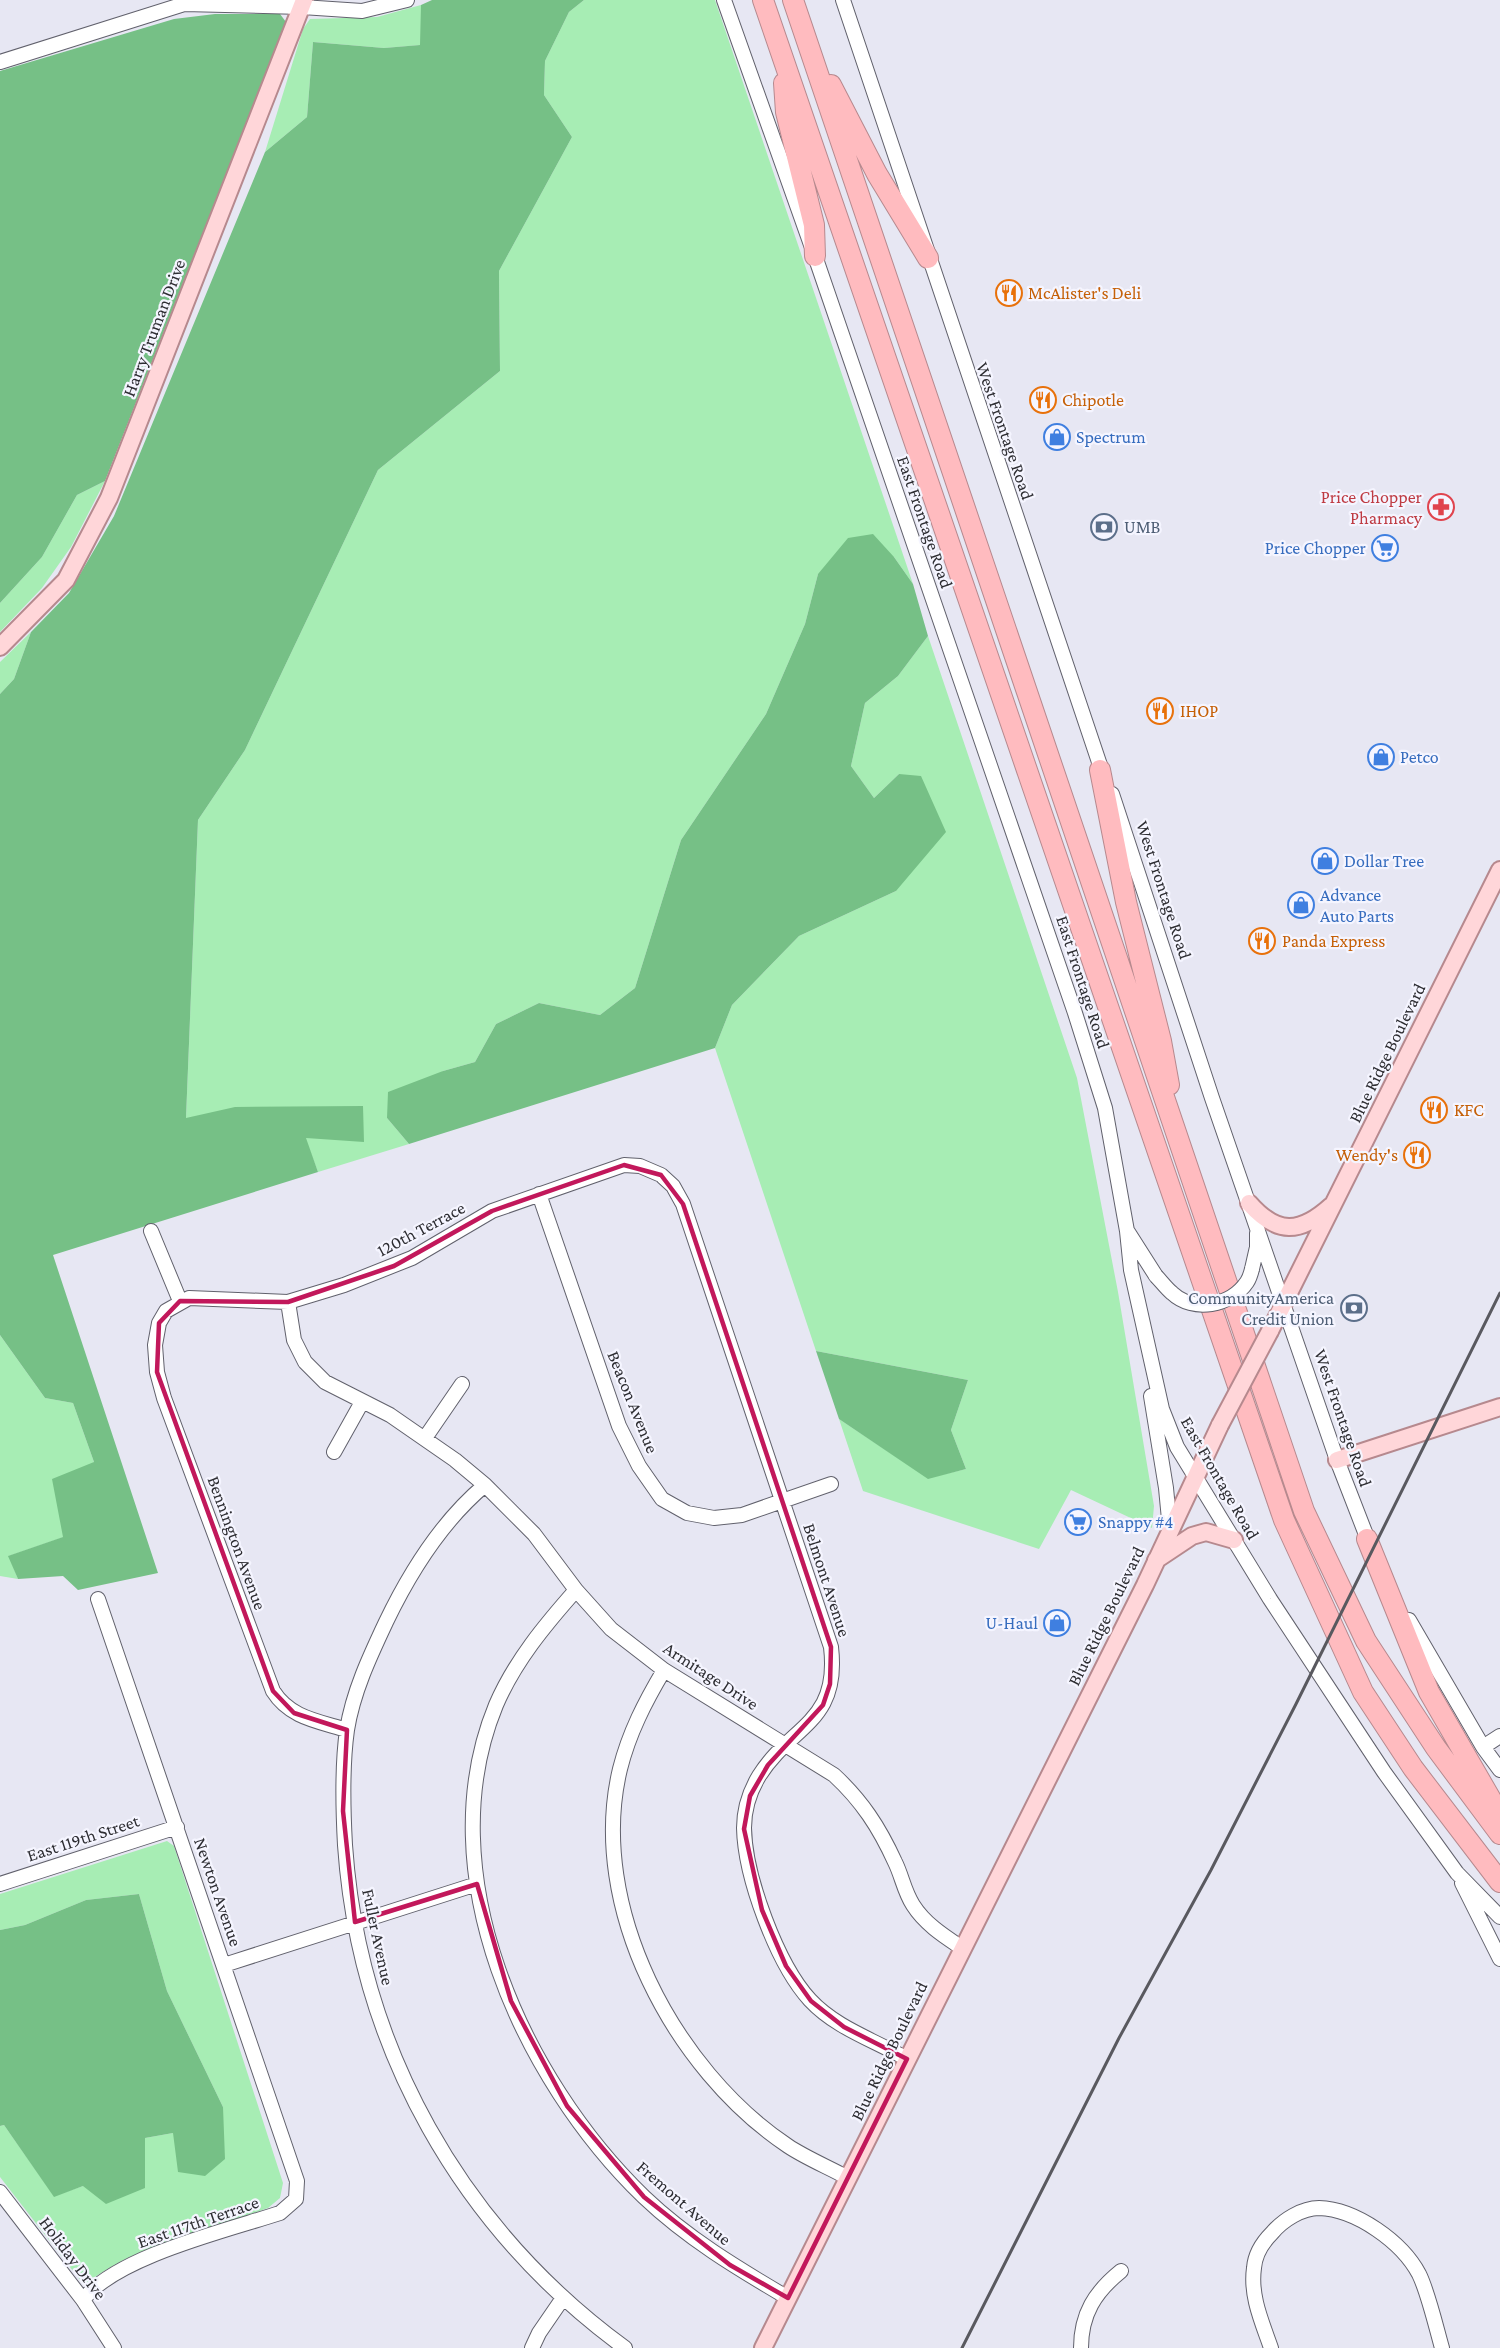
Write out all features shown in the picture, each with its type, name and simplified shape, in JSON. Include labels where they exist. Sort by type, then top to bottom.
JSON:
[{"type":"highway","points":[[763,0],[1284,1520],[1363,1692],[1413,1768],[1500,1882]]},
{"type":"highway","points":[[792,0],[1304,1511],[1366,1641],[1436,1748],[1500,1834]]},
{"type":"highway","points":[[805,36],[877,174],[928,258]]},
{"type":"highway","points":[[783,59],[786,111],[814,225],[815,256]]},
{"type":"highway","points":[[1100,770],[1126,902],[1161,1041],[1181,1153]]},
{"type":"highway","points":[[1367,1539],[1429,1692],[1500,1815]]},
{"type":"main road","name":"Harry Truman Drive","points":[[0,647],[66,580],[109,498],[303,3]]},
{"type":"main road","name":"Blue Ridge Boulevard","points":[[763,2348],[1146,1585],[1195,1475],[1334,1204],[1500,870]]},
{"type":"main road","points":[[1249,1203],[1276,1225],[1289,1228],[1304,1225],[1334,1204]]},
{"type":"main road","points":[[1337,1460],[1500,1407]]},
{"type":"main road","points":[[1156,1560],[1192,1536],[1206,1532],[1234,1540]]},
{"type":"street","points":[[0,62],[184,4],[303,3],[362,11],[407,0]]},
{"type":"street","name":"East Frontage Road","points":[[724,0],[815,256],[1075,1013],[1105,1108],[1127,1231],[1131,1270],[1162,1410],[1178,1447],[1234,1540],[1384,1772],[1457,1873],[1500,1917]]},
{"type":"street","name":"West Frontage Road","points":[[843,0],[914,207],[928,258],[1100,770],[1110,789],[1127,835],[1212,1098],[1337,1460],[1367,1539],[1420,1641],[1483,1747],[1500,1770]]},
{"type":"street","name":"120th Terrace","points":[[180,1302],[189,1298],[288,1302],[344,1286],[412,1258],[492,1210],[624,1165],[640,1166],[661,1175],[673,1186],[685,1211]]},
{"type":"street","name":"Beacon Avenue","points":[[539,1194],[619,1426],[639,1466],[662,1499],[687,1513],[714,1518],[742,1515],[831,1484]]},
{"type":"street","name":"Belmont Avenue","points":[[685,1211],[831,1647],[830,1684],[823,1705],[815,1717],[759,1777],[750,1796],[745,1817],[748,1858],[762,1911],[786,1966],[811,2001],[844,2027],[876,2041],[907,2060]]},
{"type":"street","points":[[1127,1231],[1156,1276],[1173,1294],[1186,1302],[1199,1305],[1213,1304],[1235,1293],[1247,1282],[1257,1247],[1257,1226]]},
{"type":"street","points":[[151,1231],[180,1302]]},
{"type":"street","name":"Bennington Avenue","points":[[180,1302],[166,1311],[159,1323],[155,1345],[157,1372],[164,1398],[273,1691],[280,1702],[294,1713],[347,1730]]},
{"type":"street","name":"Armitage Drive","points":[[288,1302],[294,1340],[305,1362],[325,1382],[390,1415],[425,1438],[485,1485],[534,1534],[576,1590],[611,1629],[664,1670],[834,1775],[856,1795],[868,1812],[896,1864],[902,1884],[914,1906],[933,1928],[962,1948]]},
{"type":"street","points":[[1151,1352],[1149,1377],[1170,1530]]},
{"type":"street","points":[[425,1438],[462,1384]]},
{"type":"street","points":[[334,1452],[362,1402]]},
{"type":"street","name":"Fuller Avenue","points":[[485,1485],[443,1530],[399,1595],[369,1658],[347,1730],[343,1811],[348,1881],[362,1961],[386,2039],[420,2114],[462,2184],[513,2248],[563,2298],[625,2348]]},
{"type":"street","name":"Fremont Avenue","points":[[576,1590],[541,1629],[522,1656],[496,1705],[481,1752],[473,1802],[472,1846],[477,1884],[491,1944],[511,2001],[536,2055],[574,2115],[603,2153],[636,2188],[680,2228],[730,2265],[788,2298]]},
{"type":"street","name":"Newton Avenue","points":[[98,1599],[297,2181],[296,2199]]},
{"type":"street","points":[[664,1670],[645,1702],[631,1733],[620,1769],[614,1802],[615,1864],[623,1906],[636,1948],[652,1988],[673,2025],[694,2055],[722,2088],[753,2118],[788,2146],[848,2178]]},
{"type":"street","points":[[1483,1747],[1500,1736]]},
{"type":"street","name":"East 119th Street","points":[[0,1884],[177,1827]]},
{"type":"street","points":[[1457,1873],[1500,1959]]},
{"type":"street","points":[[224,1965],[477,1884]]},
{"type":"street","name":"Holiday Drive","points":[[0,2192],[83,2300],[114,2348]]},
{"type":"street","name":"East 117th Terrace","points":[[83,2300],[107,2279],[145,2258],[280,2213],[296,2199]]},
{"type":"street","points":[[1271,2348],[1253,2292],[1256,2260],[1263,2242],[1281,2223],[1303,2211],[1318,2208],[1346,2214],[1367,2223],[1396,2245],[1419,2274],[1442,2348]]},
{"type":"street","points":[[1082,2348],[1086,2314],[1094,2298],[1104,2285],[1121,2271]]},
{"type":"street","points":[[532,2348],[539,2333],[563,2298]]},
{"type":"highlighted area","points":[[624,1165],[661,1175],[683,1204],[831,1647],[830,1684],[823,1705],[768,1765],[750,1796],[744,1829],[762,1910],[786,1966],[811,2001],[844,2027],[907,2059],[788,2298],[730,2265],[644,2197],[567,2106],[511,2001],[477,1884],[355,1922],[343,1811],[347,1730],[294,1713],[273,1691],[157,1372],[159,1323],[180,1301],[288,1302],[394,1266],[492,1211]]},
{"type":"green space","points":[[432,0],[584,0],[569,12],[545,61],[544,95],[572,137],[499,271],[500,371],[378,470],[245,750],[198,820],[186,1118],[235,1107],[363,1106],[364,1142],[306,1138],[318,1172],[53,1255],[158,1573],[78,1590],[63,1576],[18,1579],[8,1556],[63,1537],[52,1479],[94,1462],[73,1403],[45,1398],[0,1335],[0,694],[14,679],[31,632],[69,593],[114,516],[265,152],[307,117],[313,42],[384,48],[420,45],[421,5]]},
{"type":"green space","points":[[584,0],[715,0],[913,584],[894,557],[818,574],[805,624],[766,714],[681,840],[635,988],[600,1015],[539,1003],[496,1024],[475,1062],[443,1071],[387,1118],[409,1144],[318,1172],[305,1138],[186,1118],[198,820],[245,750],[378,470],[500,371],[499,271],[572,137],[544,95],[545,61],[569,12]]},
{"type":"green space","points":[[421,5],[421,45],[384,48],[313,42],[307,117],[265,152],[303,29],[310,19],[377,17]]},
{"type":"green space","points":[[215,14],[280,14],[286,22],[105,481],[77,495],[42,557],[0,603],[0,71],[174,19]]},
{"type":"green space","points":[[105,481],[71,547],[42,588],[0,632],[0,603],[42,557],[77,495]]},
{"type":"green space","points":[[873,534],[894,557],[913,584],[928,636],[898,676],[865,703],[851,766],[874,798],[899,774],[921,776],[946,832],[896,891],[799,936],[732,1005],[715,1048],[409,1144],[387,1118],[388,1092],[443,1071],[475,1062],[496,1024],[539,1003],[600,1015],[635,988],[681,840],[766,714],[805,624],[818,574],[848,538]]},
{"type":"green space","points":[[31,632],[14,679],[0,694],[0,662]]},
{"type":"green space","points":[[928,636],[1077,1078],[1118,1292],[1154,1506],[1152,1528],[1071,1490],[1039,1549],[863,1491],[839,1419],[928,1478],[966,1469],[951,1430],[968,1380],[816,1351],[715,1048],[732,1005],[799,936],[896,891],[899,774],[874,798],[851,766],[865,703],[898,676]]},
{"type":"green space","points":[[0,1335],[45,1398],[73,1403],[94,1462],[64,1537],[9,1556],[18,1579],[0,1576]]},
{"type":"green space","points":[[816,1351],[968,1380],[951,1430],[966,1469],[928,1479],[839,1419]]},
{"type":"green space","points":[[167,1841],[174,1846],[283,2183],[280,2198],[268,2208],[149,2249],[126,2259],[84,2285],[0,2177],[0,2126],[4,2125],[54,2196],[83,2186],[145,2188],[145,2138],[173,2133],[223,2107],[167,1991],[139,1894],[86,1900],[25,1925],[0,1930],[0,1894]]},
{"type":"green space","points":[[139,1894],[167,1991],[223,2107],[225,2159],[205,2176],[178,2172],[173,2133],[145,2138],[145,2188],[106,2204],[83,2186],[54,2197],[4,2125],[0,2126],[0,1930],[25,1925],[86,1900]]},
{"type":"railway","points":[[962,2348],[1119,2038],[1211,1870],[1296,1704],[1500,1293]]},
{"type":"place","name":"McAlister's Deli","points":[[1009,293]]},
{"type":"place","name":"Chipotle","points":[[1043,400]]},
{"type":"place","name":"Spectrum","points":[[1057,437]]},
{"type":"place","name":"Price Chopper Pharmacy","points":[[1441,507]]},
{"type":"place","name":"UMB","points":[[1104,527]]},
{"type":"place","name":"Price Chopper","points":[[1385,548]]},
{"type":"place","name":"IHOP","points":[[1160,711]]},
{"type":"place","name":"Petco","points":[[1381,757]]},
{"type":"place","name":"Dollar Tree","points":[[1325,861]]},
{"type":"place","name":"Advance Auto Parts","points":[[1301,905]]},
{"type":"place","name":"Panda Express","points":[[1262,941]]},
{"type":"place","name":"KFC","points":[[1434,1110]]},
{"type":"place","name":"Wendy's","points":[[1417,1155]]},
{"type":"place","name":"CommunityAmerica Credit Union","points":[[1354,1308]]},
{"type":"place","name":"Snappy #4","points":[[1078,1522]]},
{"type":"place","name":"U-Haul","points":[[1057,1623]]}]
